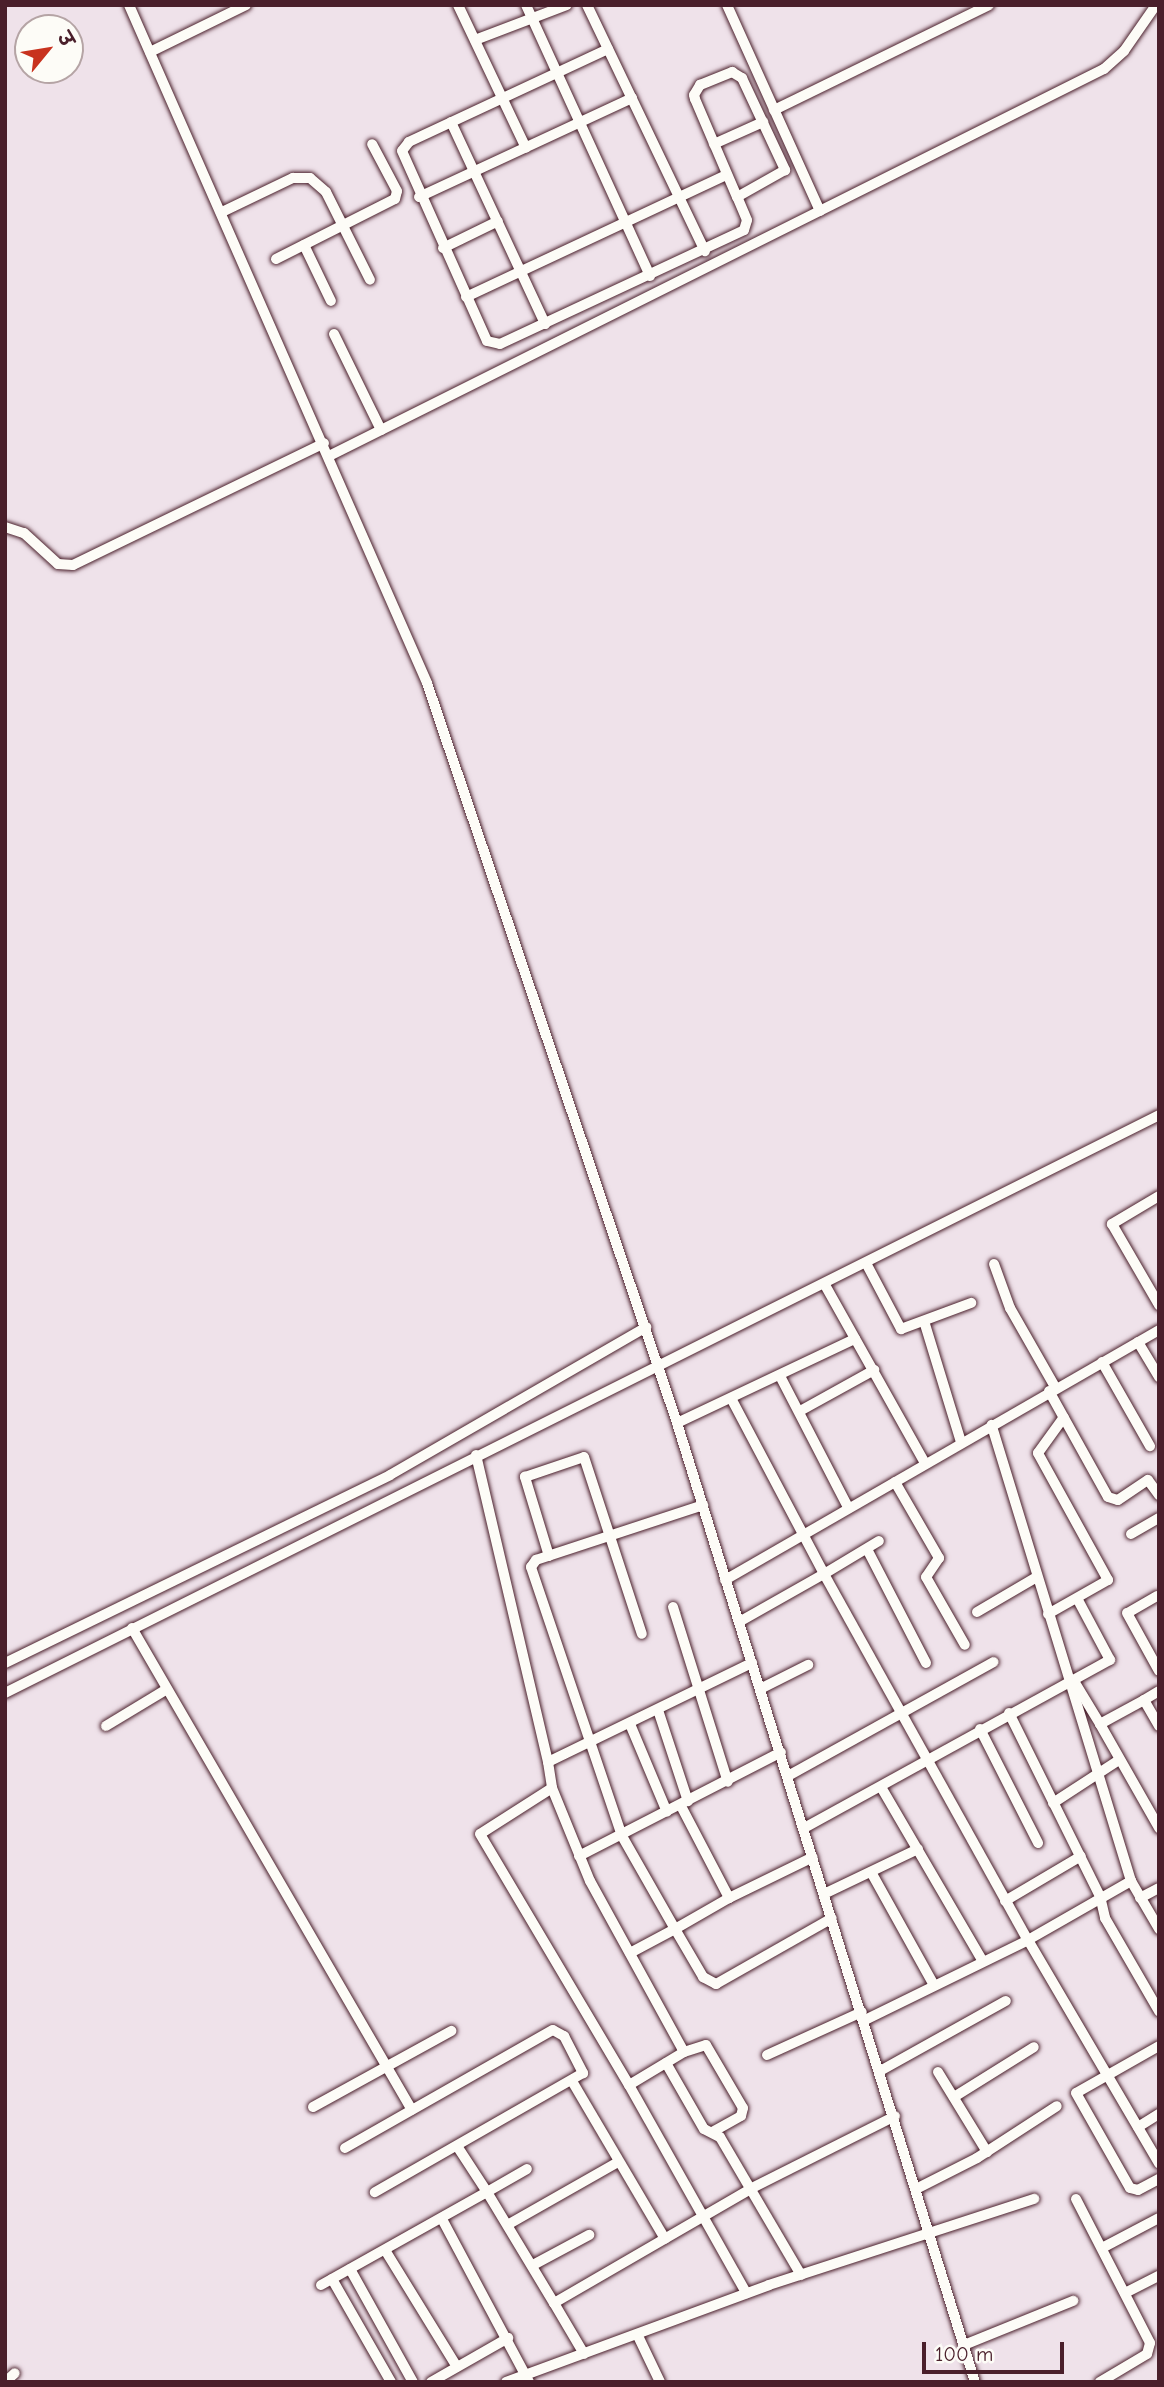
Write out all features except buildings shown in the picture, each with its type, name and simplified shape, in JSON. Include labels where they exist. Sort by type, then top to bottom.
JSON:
[{"type":"street","points":[[129,5],[427,682],[659,1366],[725,1580],[806,1827],[975,2382]]},
{"type":"street","points":[[150,52],[246,5]]},
{"type":"street","points":[[458,5],[526,148]]},
{"type":"street","points":[[526,5],[650,276]]},
{"type":"street","points":[[475,40],[567,5]]},
{"type":"street","points":[[587,5],[705,251]]},
{"type":"street","points":[[727,5],[820,211]]},
{"type":"street","points":[[774,110],[989,5]]},
{"type":"street","points":[[329,456],[1104,69],[1124,51],[1156,5]]},
{"type":"street","points":[[608,49],[502,97],[404,146],[404,165],[466,297],[492,345],[545,324],[705,251],[744,230],[747,220],[737,197],[727,174],[714,144],[694,92],[728,72],[740,75],[784,173],[737,197]]},
{"type":"street","points":[[419,197],[632,98]]},
{"type":"street","points":[[452,122],[545,324]]},
{"type":"street","points":[[714,144],[763,122]]},
{"type":"street","points":[[276,259],[397,197],[372,144]]},
{"type":"street","points":[[466,297],[627,224],[727,174]]},
{"type":"street","points":[[222,212],[302,176],[320,185],[370,280]]},
{"type":"street","points":[[443,248],[498,221]]},
{"type":"street","points":[[304,245],[331,301]]},
{"type":"street","points":[[334,334],[382,430]]},
{"type":"street","points":[[5,527],[24,533],[58,564],[73,565],[324,443]]},
{"type":"street","points":[[5,1693],[476,1455],[825,1285],[1159,1115]]},
{"type":"street","points":[[1159,1196],[1112,1224],[1159,1305]]},
{"type":"street","points":[[866,1263],[897,1327],[924,1321],[971,1303]]},
{"type":"street","points":[[994,1264],[1010,1308],[1064,1417],[1111,1500],[1159,1473]]},
{"type":"street","points":[[825,1285],[925,1463]]},
{"type":"street","points":[[924,1321],[961,1442]]},
{"type":"street","points":[[5,1663],[390,1475],[646,1326]]},
{"type":"street","points":[[725,1580],[800,1533],[895,1482],[1052,1389],[1159,1330]]},
{"type":"street","points":[[677,1423],[732,1400],[855,1339]]},
{"type":"street","points":[[1138,1342],[1159,1377]]},
{"type":"street","points":[[1102,1362],[1150,1447]]},
{"type":"street","points":[[800,1411],[874,1370]]},
{"type":"street","points":[[780,1376],[848,1507]]},
{"type":"street","points":[[732,1400],[800,1533],[902,1715],[925,1762],[1159,2163]]},
{"type":"street","points":[[1048,1615],[1105,1584],[1108,1576],[1038,1453],[1064,1417]]},
{"type":"street","points":[[992,1425],[1131,1881],[1159,1929]]},
{"type":"street","points":[[476,1455],[552,1788],[579,1856],[684,2052]]},
{"type":"street","points":[[549,1556],[526,1481],[529,1473],[585,1458],[642,1634]]},
{"type":"street","points":[[1148,1480],[1159,1495]]},
{"type":"street","points":[[895,1482],[939,1558],[926,1577],[965,1645]]},
{"type":"street","points":[[703,1505],[549,1556],[531,1567],[622,1836],[703,1977],[716,1984],[832,1918]]},
{"type":"street","points":[[1131,1534],[1159,1518]]},
{"type":"street","points":[[739,1622],[868,1551],[879,1541]]},
{"type":"street","points":[[868,1551],[926,1663]]},
{"type":"street","points":[[976,1612],[1037,1577]]},
{"type":"street","points":[[1158,1597],[1128,1614],[1159,1671]]},
{"type":"street","points":[[806,1827],[1009,1713],[1110,1660],[1078,1601]]},
{"type":"street","points":[[673,1607],[728,1782]]},
{"type":"street","points":[[132,1628],[412,2110]]},
{"type":"street","points":[[788,1776],[994,1662]]},
{"type":"street","points":[[548,1762],[752,1663]]},
{"type":"street","points":[[760,1689],[808,1665]]},
{"type":"street","points":[[1072,1682],[1100,1724],[1159,1828]]},
{"type":"street","points":[[106,1726],[167,1689]]},
{"type":"street","points":[[1100,1724],[1159,1691]]},
{"type":"street","points":[[1144,1700],[1159,1726]]},
{"type":"street","points":[[658,1710],[685,1803],[729,1898]]},
{"type":"street","points":[[1009,1713],[1100,1896],[1105,1918],[1159,2011]]},
{"type":"street","points":[[630,1724],[667,1812]]},
{"type":"street","points":[[979,1730],[1038,1843]]},
{"type":"street","points":[[579,1856],[728,1782],[781,1752]]},
{"type":"street","points":[[1053,1803],[1119,1760]]},
{"type":"street","points":[[881,1787],[982,1960]]},
{"type":"street","points":[[552,1788],[480,1834],[705,2216],[746,2293]]},
{"type":"street","points":[[826,1893],[918,1849]]},
{"type":"street","points":[[1005,1901],[1081,1856]]},
{"type":"street","points":[[630,1953],[676,1930],[729,1898],[813,1857]]},
{"type":"street","points":[[871,1872],[934,1985]]},
{"type":"street","points":[[767,2055],[934,1985],[1028,1940],[1100,1896],[1131,1881]]},
{"type":"street","points":[[1140,1898],[1159,1888]]},
{"type":"street","points":[[880,2071],[1006,2001]]},
{"type":"street","points":[[345,2148],[554,2030],[564,2036],[583,2069],[572,2081],[375,2192]]},
{"type":"street","points":[[313,2107],[451,2031]]},
{"type":"street","points":[[629,2085],[684,2052],[706,2045],[743,2108],[741,2116],[714,2131],[706,2132],[667,2063]]},
{"type":"street","points":[[1159,2046],[1105,2074],[1076,2093],[1130,2188],[1138,2190],[1159,2179]]},
{"type":"street","points":[[954,2097],[1034,2047]]},
{"type":"street","points":[[938,2072],[987,2152]]},
{"type":"street","points":[[572,2081],[665,2239]]},
{"type":"street","points":[[916,2189],[987,2152],[1057,2106]]},
{"type":"street","points":[[1138,2127],[1159,2114]]},
{"type":"street","points":[[554,2303],[752,2188],[895,2116]]},
{"type":"street","points":[[714,2131],[752,2188],[801,2275]]},
{"type":"street","points":[[457,2146],[509,2224],[584,2354]]},
{"type":"street","points":[[509,2224],[618,2162]]},
{"type":"street","points":[[391,2382],[327,2282],[442,2220],[527,2169]]},
{"type":"street","points":[[506,2382],[527,2377],[638,2336],[746,2293],[931,2237],[1034,2199]]},
{"type":"street","points":[[1076,2199],[1125,2293],[1154,2340],[1147,2354],[1100,2382]]},
{"type":"street","points":[[1102,2248],[1159,2218]]},
{"type":"street","points":[[442,2220],[527,2377]]},
{"type":"street","points":[[533,2265],[589,2235]]},
{"type":"street","points":[[386,2249],[457,2367]]},
{"type":"street","points":[[350,2269],[414,2382]]},
{"type":"street","points":[[1125,2293],[1159,2276]]},
{"type":"street","points":[[964,2345],[1073,2301]]},
{"type":"street","points":[[638,2336],[660,2382]]},
{"type":"street","points":[[432,2382],[508,2338]]},
{"type":"street","points":[[5,2382],[15,2373]]}]
